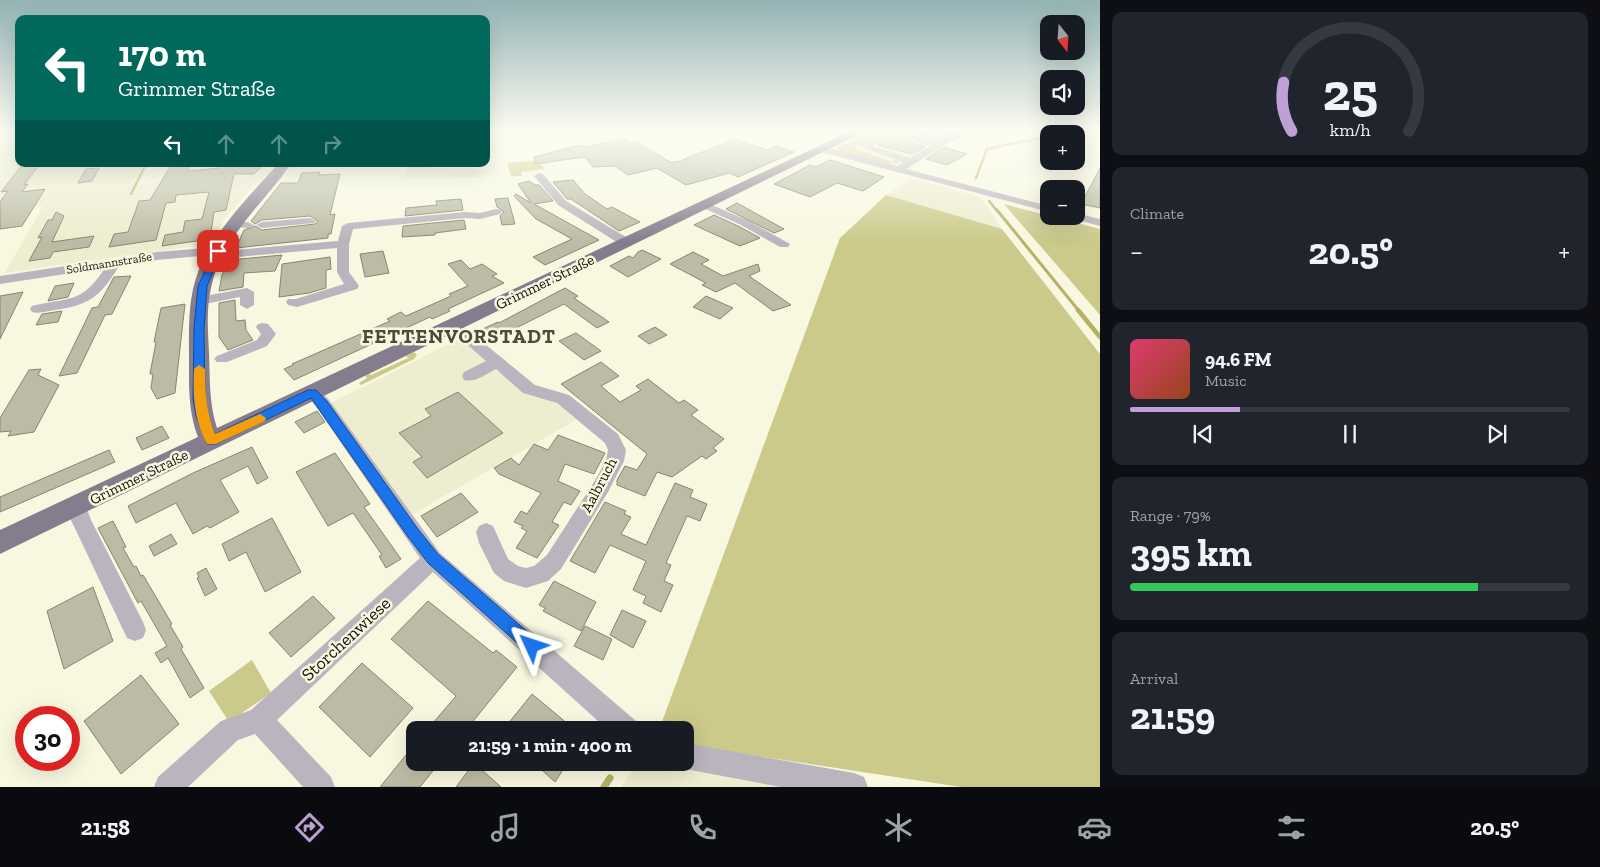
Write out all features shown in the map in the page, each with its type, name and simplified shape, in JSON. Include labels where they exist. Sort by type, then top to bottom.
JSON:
[{"type":"main road","points":[[211,441],[202,416],[199,399],[200,301],[205,278],[217,253],[242,225],[281,168]]},
{"type":"main road","name":"Grimmer Straße","points":[[0,542],[786,168]]},
{"type":"street","points":[[893,168],[1040,207]]},
{"type":"street","points":[[539,176],[557,204],[627,242]]},
{"type":"street","points":[[705,206],[745,223],[784,244]]},
{"type":"street","points":[[293,302],[352,286],[343,272],[343,244],[348,226],[465,215],[480,216],[496,212]]},
{"type":"street","points":[[1085,219],[1100,223]]},
{"type":"street","points":[[262,225],[310,221]]},
{"type":"street","name":"Soldmannstraße","points":[[0,280],[176,254],[317,250],[343,244]]},
{"type":"street","points":[[37,309],[80,302],[92,295],[101,286],[115,262]]},
{"type":"street","points":[[200,301],[247,292],[247,305]]},
{"type":"street","name":"Aalbruch","points":[[454,326],[529,389],[563,399],[612,439],[617,450],[615,461],[601,486],[554,562],[540,574],[526,578],[512,574],[501,566],[489,543],[486,532]]},
{"type":"street","points":[[222,359],[262,343],[269,334],[263,327]]},
{"type":"street","points":[[470,376],[496,362]]},
{"type":"street","points":[[312,392],[323,404],[433,559],[617,721]]},
{"type":"street","name":"Grimmer Straße","points":[[77,507],[81,520],[135,630]]},
{"type":"street","name":"Storchenwiese","points":[[168,787],[230,730],[258,720],[433,559]]},
{"type":"street","points":[[258,720],[321,787]]},
{"type":"street","points":[[694,758],[854,787]]},
{"type":"shaded area","points":[[0,168],[141,168],[132,185],[261,177],[227,216],[209,244],[5,273],[43,206],[0,211]]},
{"type":"shaded area","points":[[408,168],[488,170],[485,177],[404,178]]},
{"type":"shaded area","points":[[508,168],[545,169],[521,172],[522,176],[511,176]]},
{"type":"shaded area","points":[[913,179],[981,197],[1002,229],[886,195]]},
{"type":"shaded area","points":[[886,195],[1002,229],[1100,354],[1100,787],[961,787],[694,746],[694,721],[662,721],[840,238]]},
{"type":"shaded area","points":[[1004,204],[1040,213],[1040,225],[1085,225],[1100,229],[1100,315]]},
{"type":"shaded area","points":[[457,340],[464,343],[526,394],[553,400],[576,420],[408,517],[327,405]]},
{"type":"shaded area","points":[[414,352],[417,355],[414,359],[361,385],[359,383],[367,378],[365,376],[408,358],[406,356]]},
{"type":"shaded area","points":[[252,660],[271,693],[229,722],[209,691]]},
{"type":"shaded area","points":[[694,764],[819,787],[621,787],[632,771],[694,771]]},
{"type":"building","points":[[20,168],[37,168],[24,185],[28,184],[22,192],[45,189],[22,226],[0,229],[0,202],[8,191],[1,192]]},
{"type":"building","points":[[99,168],[92,181],[78,183],[86,169]]},
{"type":"building","points":[[170,168],[189,168],[187,171],[220,168],[260,168],[254,174],[234,174],[226,210],[214,212],[210,239],[162,246],[165,235],[183,232],[185,221],[202,219],[209,192],[176,195],[175,202],[166,203],[156,240],[109,247],[114,234],[128,232],[139,201],[150,200]]},
{"type":"building","points":[[617,168],[759,168],[738,177],[729,173],[686,185],[657,168],[628,175]]},
{"type":"building","points":[[805,168],[855,168],[884,177],[863,191],[837,183],[810,197],[774,184]]},
{"type":"building","points":[[1100,168],[1100,208],[1085,205],[1085,196]]},
{"type":"building","points":[[320,172],[319,175],[340,174],[330,215],[335,214],[331,234],[328,234],[328,238],[236,248],[244,230],[255,226],[262,230],[315,224],[318,221],[310,216],[262,220],[255,224],[251,221],[281,183],[298,183],[302,173]]},
{"type":"building","points":[[573,180],[585,194],[607,209],[612,207],[640,222],[619,231],[571,199],[567,199],[553,182]]},
{"type":"building","points":[[529,181],[539,185],[553,201],[534,204],[599,240],[545,265],[533,257],[572,239],[536,219],[514,196],[516,194],[531,203],[518,184]]},
{"type":"building","points":[[508,198],[515,224],[502,225],[500,216],[504,212],[497,207],[495,199]]},
{"type":"building","points":[[461,199],[463,210],[405,216],[406,208],[437,205],[436,201]]},
{"type":"building","points":[[737,203],[784,229],[774,233],[726,209]]},
{"type":"building","points":[[56,212],[64,216],[52,242],[94,236],[89,247],[53,252],[50,258],[29,261],[42,237],[38,238],[48,220],[52,220]]},
{"type":"building","points":[[714,215],[760,238],[740,246],[694,225]]},
{"type":"building","points":[[464,220],[466,229],[435,233],[435,235],[402,237],[403,226]]},
{"type":"building","points":[[642,250],[661,259],[628,277],[610,266],[629,256],[633,258]]},
{"type":"building","points":[[383,251],[389,273],[365,277],[360,254]]},
{"type":"building","points":[[693,252],[709,260],[701,264],[723,276],[758,264],[760,271],[749,276],[791,305],[773,311],[735,283],[716,292],[702,285],[706,283],[670,264]]},
{"type":"building","points":[[282,255],[275,271],[244,273],[243,287],[219,291],[222,275],[230,260]]},
{"type":"building","points":[[330,257],[331,269],[326,270],[326,288],[309,293],[279,297],[282,264]]},
{"type":"building","points":[[461,260],[470,269],[482,264],[497,274],[492,276],[504,283],[448,309],[450,311],[432,319],[430,317],[294,380],[284,369],[390,321],[387,319],[401,312],[406,316],[451,296],[449,294],[468,286],[448,264]]},
{"type":"building","points":[[131,276],[112,314],[105,315],[77,373],[59,376],[92,308],[98,307],[114,277]]},
{"type":"building","points":[[74,283],[68,297],[48,301],[55,286]]},
{"type":"building","points":[[565,288],[578,296],[574,298],[609,322],[597,328],[564,304],[488,342],[476,332],[499,323]]},
{"type":"building","points":[[23,292],[0,339],[0,296]]},
{"type":"building","points":[[706,296],[733,308],[720,319],[693,307]]},
{"type":"building","points":[[235,300],[236,321],[245,320],[246,330],[253,340],[228,350],[219,337],[219,303]]},
{"type":"building","points":[[185,304],[175,393],[157,399],[151,388],[153,374],[150,374],[161,308]]},
{"type":"building","points":[[62,311],[58,322],[36,325],[42,314]]},
{"type":"building","points":[[655,327],[667,335],[649,344],[638,336]]},
{"type":"building","points":[[576,333],[601,351],[584,360],[559,341]]},
{"type":"building","points":[[601,362],[619,376],[601,386],[620,402],[641,390],[636,386],[648,379],[679,403],[684,400],[698,410],[691,415],[724,439],[713,448],[717,451],[706,459],[702,456],[672,477],[657,472],[645,496],[617,485],[617,480],[625,466],[637,470],[647,454],[561,384]]},
{"type":"building","points":[[41,369],[38,375],[59,385],[34,432],[8,436],[11,431],[0,432],[0,418],[29,370]]},
{"type":"building","points":[[458,392],[503,433],[427,478],[413,462],[422,457],[399,433],[431,416],[425,409]]},
{"type":"building","points":[[317,411],[325,422],[304,433],[295,422]]},
{"type":"building","points":[[162,426],[169,438],[142,450],[136,438]]},
{"type":"building","points":[[558,435],[605,453],[594,474],[565,464],[558,481],[580,491],[571,505],[564,502],[552,522],[559,525],[537,558],[516,548],[527,531],[521,528],[523,526],[514,522],[521,511],[527,514],[541,493],[499,474],[494,468],[511,458],[519,465],[534,444],[548,450]]},
{"type":"building","points":[[252,447],[268,478],[257,484],[248,466],[220,480],[239,512],[210,528],[207,526],[193,534],[176,503],[136,523],[128,506],[193,473]]},
{"type":"building","points":[[109,450],[115,462],[0,512],[0,497]]},
{"type":"building","points":[[335,453],[370,504],[364,507],[401,559],[386,568],[379,556],[382,555],[353,513],[328,526],[296,472]]},
{"type":"building","points":[[675,483],[693,490],[690,497],[707,504],[700,521],[687,516],[666,563],[671,565],[664,581],[673,585],[661,612],[643,603],[646,596],[633,590],[646,561],[610,545],[595,573],[570,561],[605,502],[626,511],[624,514],[631,517],[621,534],[646,545]]},
{"type":"building","points":[[461,493],[478,512],[437,537],[421,516]]},
{"type":"building","points":[[272,518],[301,572],[265,592],[246,552],[229,561],[222,544]]},
{"type":"building","points":[[113,521],[126,547],[123,548],[134,567],[136,566],[141,576],[143,575],[172,624],[170,625],[183,647],[181,649],[204,688],[190,698],[168,658],[161,663],[155,653],[167,646],[141,601],[138,603],[98,528]]},
{"type":"building","points":[[171,534],[177,544],[154,556],[149,546]]},
{"type":"building","points":[[206,568],[217,589],[205,596],[197,578],[199,577],[197,573]]},
{"type":"building","points":[[554,581],[596,602],[581,631],[543,611],[545,608],[539,605]]},
{"type":"building","points":[[93,587],[113,641],[64,669],[47,611]]},
{"type":"building","points":[[313,596],[335,618],[291,657],[269,633]]},
{"type":"building","points":[[428,601],[493,653],[496,650],[517,667],[473,721],[435,721],[456,696],[391,639]]},
{"type":"building","points":[[622,610],[646,621],[633,648],[610,635]]},
{"type":"building","points":[[585,626],[612,639],[603,660],[574,646]]},
{"type":"building","points":[[362,663],[413,708],[370,757],[319,707]]},
{"type":"building","points":[[141,675],[179,724],[121,774],[84,721]]},
{"type":"building","points":[[532,694],[564,721],[510,721]]},
{"type":"building","points":[[406,755],[406,771],[433,771],[420,787],[380,787]]},
{"type":"building","points":[[468,771],[483,771],[501,787],[456,787]]},
{"type":"building","points":[[543,771],[562,771],[555,782]]},
{"type":"waterway","points":[[131,194],[144,168]]},
{"type":"waterway","points":[[976,178],[980,168]]},
{"type":"waterway","points":[[989,201],[998,212]]},
{"type":"waterway","points":[[997,210],[1079,311]]},
{"type":"waterway","points":[[1078,310],[1100,337]]},
{"type":"waterway","points":[[604,787],[610,778]]},
{"type":"slow traffic","points":[[199,369],[199,399],[205,427],[211,441],[260,418]]},
{"type":"district","name":"FETTENVORSTADT","points":[[459,336]]},
{"type":"route","points":[[218,251],[202,286],[199,328],[199,399],[205,427],[211,441],[312,392],[323,404],[433,559],[532,646]]}]
